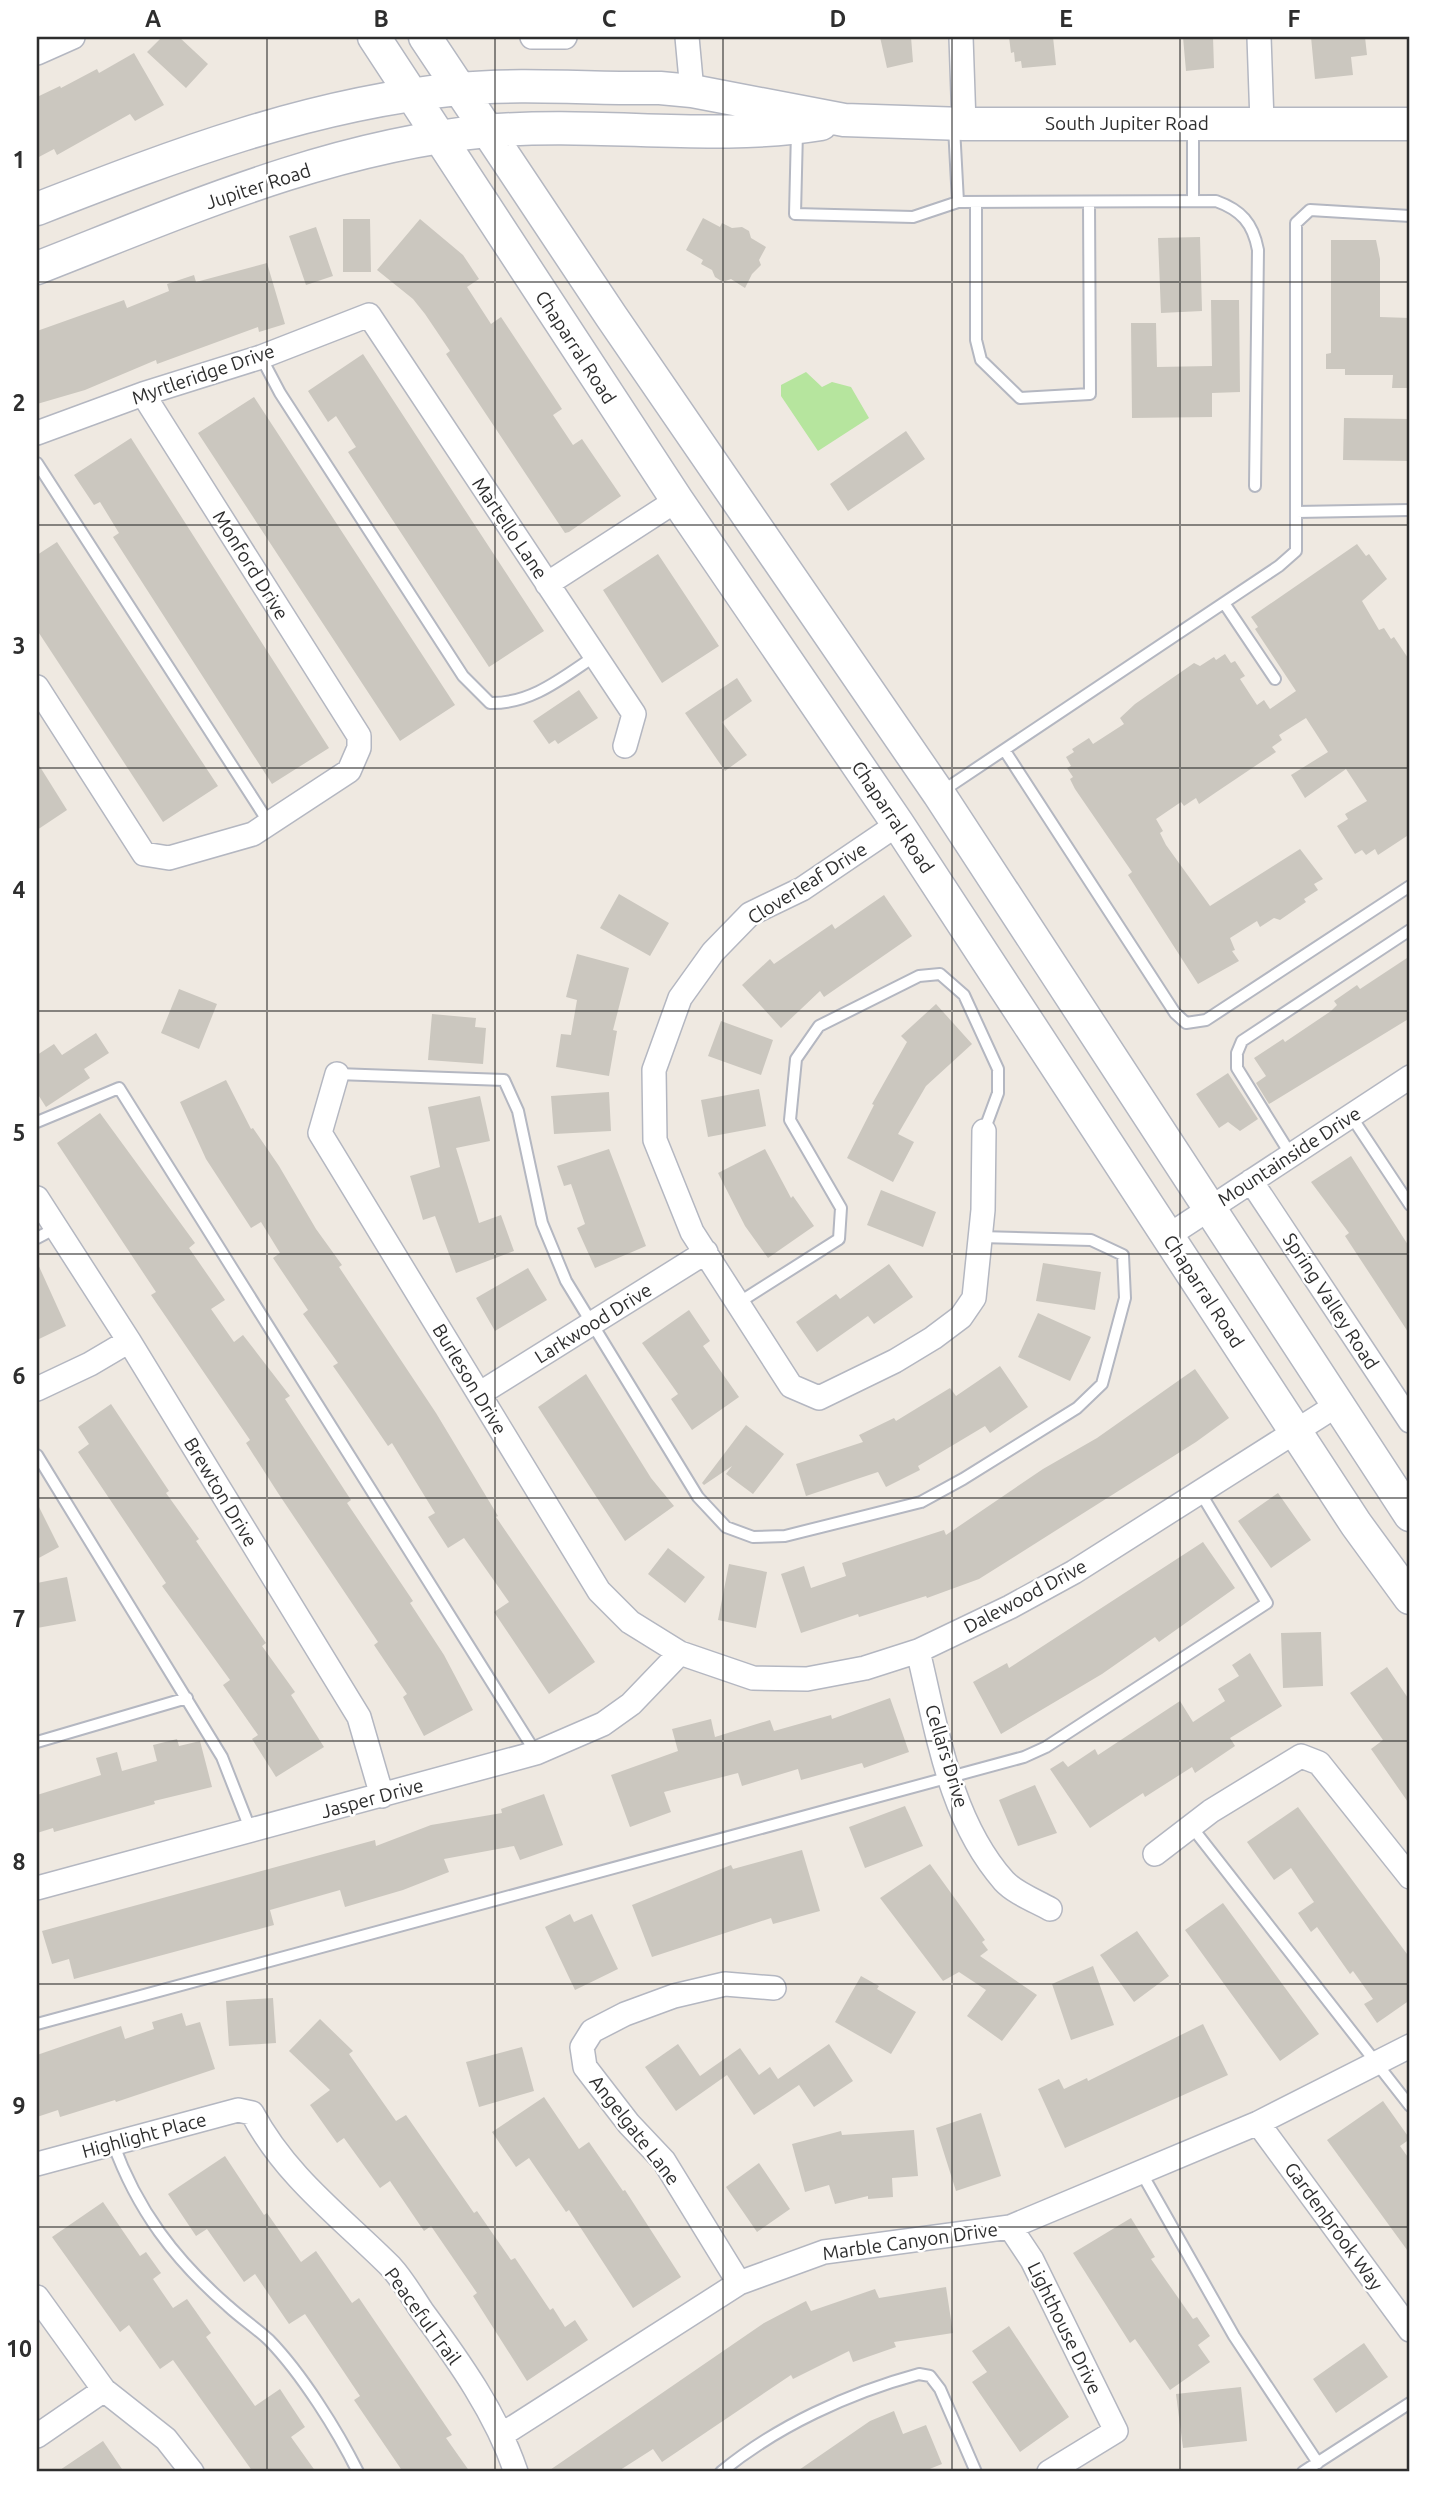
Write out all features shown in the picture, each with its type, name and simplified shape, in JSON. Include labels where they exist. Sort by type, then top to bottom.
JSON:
[{"type":"main road","name":"Chaparral Road","points":[[374,37],[677,499],[898,824],[1356,1524],[1410,1598]]},
{"type":"main road","points":[[425,37],[939,794],[1410,1515]]},
{"type":"main road","name":"South Jupiter Road","points":[[460,89],[660,88],[692,91],[844,120],[959,124],[1410,124]]},
{"type":"main road","points":[[37,209],[162,160],[264,126],[460,89]]},
{"type":"main road","name":"South Jupiter Road","points":[[487,131],[772,131],[844,120]]},
{"type":"main road","name":"Jupiter Road","points":[[37,268],[270,178],[438,138],[487,131]]},
{"type":"main road","points":[[898,824],[939,794]]},
{"type":"street","points":[[37,53],[73,37]]},
{"type":"street","points":[[532,37],[565,37]]},
{"type":"street","points":[[687,37],[692,91]]},
{"type":"street","points":[[959,124],[961,37]]},
{"type":"street","points":[[1259,37],[1262,122]]},
{"type":"street","name":"Myrtleridge Drive","points":[[37,433],[143,394],[261,357],[369,315]]},
{"type":"street","name":"Martello Lane","points":[[369,315],[634,714],[625,746]]},
{"type":"street","name":"Monford Drive","points":[[143,394],[359,736],[359,748],[349,771],[270,823]]},
{"type":"street","points":[[547,584],[677,499]]},
{"type":"street","points":[[37,687],[144,854],[169,858],[253,834],[270,823]]},
{"type":"street","name":"Cloverleaf Drive","points":[[898,824],[802,889],[750,914],[713,952],[680,998],[654,1070],[655,1140],[692,1232],[791,1386],[819,1398],[895,1361],[961,1317],[974,1298],[980,1237],[984,1131]]},
{"type":"street","name":"Burleson Drive","points":[[337,1074],[320,1133],[599,1591],[630,1622],[680,1653]]},
{"type":"street","name":"Mountainside Drive","points":[[1168,1236],[1410,1077]]},
{"type":"street","name":"Spring Valley Road","points":[[1251,1181],[1410,1421]]},
{"type":"street","name":"Brewton Drive","points":[[37,1198],[46,1233],[129,1340],[359,1717],[382,1796]]},
{"type":"street","name":"Larkwood Drive","points":[[479,1394],[706,1252]]},
{"type":"street","points":[[37,1388],[90,1364],[129,1340]]},
{"type":"street","name":"Dalewood Drive","points":[[680,1653],[754,1678],[807,1679],[865,1668],[918,1651],[1063,1578],[1337,1405]]},
{"type":"street","name":"Cellars Drive","points":[[918,1651],[949,1777],[972,1834],[1006,1883],[1050,1909]]},
{"type":"street","name":"Jasper Drive","points":[[37,1888],[536,1753],[612,1717],[631,1704],[680,1653]]},
{"type":"street","points":[[1155,1854],[1191,1826],[1301,1756],[1319,1763],[1410,1877]]},
{"type":"street","name":"Angelgate Lane","points":[[739,2283],[664,2161],[629,2124],[585,2067],[582,2047],[592,2031],[601,2026],[674,1996],[725,1984],[774,1988]]},
{"type":"street","name":"Marble Canyon Drive","points":[[503,2434],[739,2283],[824,2252],[1010,2227],[1258,2123],[1410,2046]]},
{"type":"street","name":"Highlight Place","points":[[37,2164],[238,2110],[252,2113]]},
{"type":"street","name":"Peaceful Trail","points":[[252,2113],[270,2146],[326,2208],[393,2270],[444,2340],[503,2434],[516,2472]]},
{"type":"street","name":"Gardenbrook Way","points":[[1258,2123],[1410,2330]]},
{"type":"street","name":"Lighthouse Drive","points":[[1010,2227],[1032,2260],[1115,2431],[1049,2472]]},
{"type":"street","points":[[37,2297],[104,2390],[166,2439],[192,2472]]},
{"type":"street","points":[[37,2436],[104,2390]]},
{"type":"lane","points":[[1193,201],[1194,123]]},
{"type":"lane","points":[[958,202],[959,124]]},
{"type":"lane","points":[[797,128],[795,214],[913,217],[958,202],[1216,201],[1232,207],[1246,218],[1254,233],[1258,250],[1255,486]]},
{"type":"lane","points":[[976,202],[976,340],[981,360],[1020,398],[1032,399],[1090,394],[1089,202]]},
{"type":"lane","points":[[939,794],[970,770],[1005,751],[1224,603],[1296,551],[1296,223],[1310,210],[1410,216]]},
{"type":"lane","points":[[261,357],[280,393],[463,676],[490,702],[511,703],[532,696],[595,656]]},
{"type":"lane","points":[[37,463],[270,823]]},
{"type":"lane","points":[[1296,512],[1410,510]]},
{"type":"lane","points":[[1224,603],[1275,679]]},
{"type":"lane","points":[[1005,751],[1175,1013],[1186,1023],[1206,1020],[1410,886]]},
{"type":"lane","points":[[1291,1155],[1237,1068],[1237,1053],[1242,1041],[1410,930]]},
{"type":"lane","points":[[738,1303],[839,1239],[841,1208],[790,1120],[796,1059],[819,1026],[919,976],[940,974],[964,995],[998,1069],[998,1093],[984,1131]]},
{"type":"lane","points":[[337,1074],[504,1080],[518,1111],[542,1223],[566,1281],[698,1497],[726,1527],[753,1537],[785,1536],[921,1502],[1077,1408],[1102,1384],[1125,1298],[1123,1255],[1091,1240],[980,1237]]},
{"type":"lane","points":[[37,1122],[119,1088],[536,1753]]},
{"type":"lane","points":[[1351,1116],[1410,1205]]},
{"type":"lane","points":[[37,1455],[222,1757],[251,1831]]},
{"type":"lane","points":[[37,2024],[1024,1757],[1046,1747],[1267,1603],[1200,1492]]},
{"type":"lane","points":[[37,1742],[187,1698]]},
{"type":"lane","points":[[1191,1826],[1410,2106]]},
{"type":"lane","points":[[113,2143],[125,2178],[158,2234],[184,2264],[268,2340],[293,2370],[358,2472]]},
{"type":"lane","points":[[1141,2172],[1234,2336],[1318,2463]]},
{"type":"lane","points":[[721,2472],[743,2454],[802,2420],[843,2401],[919,2374],[930,2376],[940,2389],[976,2472]]},
{"type":"lane","points":[[1303,2472],[1410,2403]]},
{"type":"green space","points":[[806,372],[822,387],[832,382],[851,387],[869,418],[818,451],[781,396],[781,385]]},
{"type":"building","points":[[162,37],[179,37],[208,64],[186,88],[147,52]]},
{"type":"building","points":[[880,37],[911,37],[913,62],[887,68]]},
{"type":"building","points":[[1009,37],[1053,37],[1056,65],[1022,68],[1021,61],[1015,62],[1014,52],[1011,53]]},
{"type":"building","points":[[1183,37],[1213,37],[1214,68],[1186,71]]},
{"type":"building","points":[[1311,37],[1365,37],[1367,55],[1351,57],[1353,75],[1315,79]]},
{"type":"building","points":[[134,53],[164,105],[135,121],[130,114],[57,155],[54,149],[37,158],[37,97],[97,69],[99,73]]},
{"type":"building","points":[[703,218],[720,227],[722,223],[732,228],[742,227],[749,231],[751,238],[766,247],[759,260],[761,265],[752,274],[745,288],[731,279],[723,282],[715,277],[712,270],[701,264],[703,260],[686,250]]},
{"type":"building","points":[[343,219],[370,219],[371,272],[343,272]]},
{"type":"building","points":[[420,219],[463,255],[479,279],[467,287],[491,324],[501,317],[562,409],[553,415],[573,445],[582,439],[621,496],[569,532],[565,533],[446,354],[450,351],[425,314],[413,299],[377,270]]},
{"type":"building","points":[[316,227],[333,276],[306,285],[289,236]]},
{"type":"building","points":[[1200,237],[1202,311],[1161,313],[1158,238]]},
{"type":"building","points":[[1331,240],[1376,240],[1380,259],[1380,317],[1410,318],[1410,388],[1392,388],[1393,375],[1345,375],[1345,369],[1326,369],[1326,354],[1331,353]]},
{"type":"building","points":[[267,263],[285,324],[259,332],[258,327],[157,364],[156,360],[85,390],[37,404],[37,331],[124,300],[127,308],[169,291],[167,284],[194,275],[196,282]]},
{"type":"building","points":[[1211,300],[1239,300],[1240,392],[1212,393],[1212,417],[1132,418],[1131,323],[1156,323],[1157,367],[1212,366]]},
{"type":"building","points":[[363,354],[544,631],[489,667],[348,452],[356,447],[336,416],[328,422],[308,391]]},
{"type":"building","points":[[254,397],[455,705],[400,741],[198,433]]},
{"type":"building","points":[[1344,418],[1410,419],[1410,461],[1343,460]]},
{"type":"building","points":[[906,431],[925,459],[848,511],[830,484]]},
{"type":"building","points":[[131,438],[329,748],[272,784],[113,537],[119,533],[100,502],[94,505],[74,475]]},
{"type":"building","points":[[57,542],[218,786],[163,822],[37,630],[37,555]]},
{"type":"building","points":[[1357,544],[1366,556],[1369,554],[1387,579],[1362,601],[1379,630],[1384,628],[1391,639],[1394,637],[1410,661],[1410,834],[1378,855],[1375,849],[1366,855],[1362,850],[1355,854],[1337,826],[1348,819],[1345,814],[1367,801],[1346,769],[1305,798],[1291,775],[1328,752],[1306,718],[1279,735],[1282,740],[1272,747],[1276,752],[1199,804],[1196,798],[1184,806],[1181,802],[1156,819],[1163,831],[1160,833],[1166,845],[1210,906],[1300,849],[1323,879],[1314,884],[1318,890],[1304,899],[1306,902],[1280,920],[1274,918],[1260,927],[1257,921],[1230,938],[1235,950],[1232,951],[1239,961],[1198,984],[1128,875],[1132,872],[1075,789],[1070,779],[1073,777],[1067,768],[1071,766],[1066,757],[1074,752],[1072,749],[1089,738],[1093,744],[1124,724],[1120,718],[1135,704],[1194,663],[1200,666],[1214,657],[1216,660],[1225,654],[1231,663],[1235,661],[1245,676],[1240,679],[1257,705],[1264,700],[1270,709],[1296,691],[1255,629],[1258,627],[1251,617]]},
{"type":"building","points":[[658,554],[719,646],[662,683],[603,590]]},
{"type":"building","points":[[737,678],[752,701],[722,722],[747,755],[725,771],[685,713]]},
{"type":"building","points":[[579,690],[598,718],[558,744],[555,740],[549,744],[533,721]]},
{"type":"building","points":[[37,762],[67,810],[37,830]]},
{"type":"building","points":[[619,894],[669,923],[650,956],[600,928]]},
{"type":"building","points":[[884,895],[912,936],[824,997],[820,991],[781,1028],[742,985],[770,959],[774,964],[832,924],[835,929]]},
{"type":"building","points":[[577,954],[629,968],[613,1030],[617,1031],[609,1076],[556,1067],[561,1034],[571,1035],[577,1000],[566,997]]},
{"type":"building","points":[[1410,956],[1410,1018],[1269,1104],[1256,1083],[1266,1076],[1254,1058],[1283,1039],[1285,1042],[1331,1011],[1337,1005],[1334,1001],[1357,985],[1360,989]]},
{"type":"building","points":[[179,989],[217,1004],[199,1049],[161,1033]]},
{"type":"building","points":[[936,1004],[972,1044],[926,1086],[898,1134],[914,1142],[893,1182],[847,1158],[874,1105],[872,1104],[907,1042],[901,1036]]},
{"type":"building","points":[[432,1014],[476,1018],[475,1027],[486,1028],[483,1064],[428,1060]]},
{"type":"building","points":[[721,1021],[773,1040],[761,1075],[708,1056]]},
{"type":"building","points":[[96,1033],[109,1053],[84,1069],[90,1078],[46,1107],[37,1093],[37,1055],[54,1044],[62,1055]]},
{"type":"building","points":[[1228,1073],[1258,1119],[1240,1131],[1228,1122],[1219,1128],[1196,1094]]},
{"type":"building","points":[[226,1080],[251,1129],[253,1128],[279,1166],[316,1229],[342,1265],[339,1267],[436,1413],[498,1516],[496,1517],[595,1662],[549,1694],[494,1612],[509,1602],[464,1538],[448,1548],[428,1517],[435,1513],[392,1443],[388,1446],[333,1366],[338,1363],[303,1314],[308,1310],[273,1258],[280,1253],[261,1222],[251,1228],[206,1159],[180,1102]]},
{"type":"building","points":[[759,1089],[766,1126],[708,1137],[701,1100]]},
{"type":"building","points":[[609,1092],[611,1131],[554,1134],[551,1096]]},
{"type":"building","points":[[480,1096],[490,1141],[456,1148],[479,1223],[501,1215],[514,1251],[456,1273],[435,1216],[423,1220],[410,1176],[440,1167],[428,1107]]},
{"type":"building","points":[[100,1113],[195,1243],[189,1248],[225,1300],[211,1309],[234,1342],[243,1335],[290,1396],[285,1399],[351,1500],[347,1503],[413,1601],[410,1603],[444,1655],[473,1710],[424,1736],[403,1697],[407,1694],[374,1645],[378,1642],[278,1493],[246,1443],[250,1440],[151,1295],[156,1292],[57,1143]]},
{"type":"building","points":[[609,1149],[646,1246],[595,1268],[577,1228],[585,1224],[571,1184],[564,1186],[557,1166]]},
{"type":"building","points":[[765,1149],[791,1198],[793,1196],[814,1226],[768,1258],[745,1226],[718,1173]]},
{"type":"building","points":[[1351,1156],[1410,1248],[1410,1335],[1345,1236],[1349,1233],[1311,1182]]},
{"type":"building","points":[[881,1190],[936,1212],[923,1247],[867,1225]]},
{"type":"building","points":[[37,1262],[66,1326],[37,1340]]},
{"type":"building","points":[[1043,1263],[1101,1272],[1095,1310],[1036,1301]]},
{"type":"building","points":[[889,1264],[913,1297],[874,1324],[868,1316],[817,1352],[796,1322],[836,1294],[840,1299]]},
{"type":"building","points":[[528,1268],[547,1300],[495,1331],[476,1298]]},
{"type":"building","points":[[689,1310],[710,1341],[703,1346],[739,1397],[692,1430],[671,1399],[678,1394],[642,1343]]},
{"type":"building","points":[[1038,1313],[1091,1337],[1070,1381],[1018,1357]]},
{"type":"building","points":[[1000,1366],[1028,1407],[990,1433],[985,1426],[918,1466],[920,1470],[886,1487],[878,1472],[806,1496],[796,1464],[863,1442],[859,1435],[894,1418],[896,1421],[950,1388],[956,1396]]},
{"type":"building","points":[[1195,1369],[1229,1418],[1196,1442],[979,1579],[927,1598],[926,1596],[859,1617],[858,1614],[801,1633],[781,1574],[804,1566],[811,1588],[846,1576],[842,1563],[944,1530],[946,1535],[1043,1469],[1097,1438]]},
{"type":"building","points":[[586,1374],[651,1478],[674,1506],[625,1541],[538,1407]]},
{"type":"building","points":[[111,1404],[169,1491],[166,1493],[199,1539],[196,1541],[266,1643],[262,1646],[295,1692],[291,1695],[324,1747],[276,1777],[252,1739],[258,1735],[223,1685],[230,1680],[162,1586],[166,1583],[78,1452],[89,1444],[78,1427]]},
{"type":"building","points":[[746,1425],[784,1454],[753,1494],[726,1474],[732,1466],[704,1485],[702,1483]]},
{"type":"building","points":[[1278,1493],[1311,1540],[1271,1568],[1238,1521]]},
{"type":"building","points":[[37,1503],[59,1547],[37,1559]]},
{"type":"building","points":[[1203,1542],[1235,1588],[1159,1642],[1155,1637],[1102,1674],[1001,1734],[973,1682],[1007,1663],[1009,1668]]},
{"type":"building","points":[[668,1548],[705,1577],[685,1603],[648,1574]]},
{"type":"building","points":[[729,1564],[767,1572],[756,1628],[718,1620]]},
{"type":"building","points":[[67,1577],[76,1621],[37,1628],[37,1583]]},
{"type":"building","points":[[1321,1632],[1323,1686],[1283,1688],[1281,1633]]},
{"type":"building","points":[[1250,1653],[1282,1706],[1230,1738],[1235,1746],[1195,1773],[1192,1767],[1145,1797],[1143,1793],[1090,1828],[1050,1769],[1063,1761],[1068,1767],[1095,1749],[1098,1755],[1180,1701],[1193,1722],[1225,1701],[1218,1689],[1239,1676],[1232,1665]]},
{"type":"building","points":[[1387,1667],[1410,1701],[1410,1805],[1371,1749],[1383,1740],[1350,1693]]},
{"type":"building","points":[[890,1698],[909,1752],[864,1768],[862,1763],[801,1780],[798,1769],[742,1786],[738,1773],[664,1792],[671,1812],[630,1827],[611,1775],[678,1751],[672,1729],[711,1719],[715,1737],[770,1720],[774,1731],[831,1715],[832,1719]]},
{"type":"building","points":[[177,1739],[179,1746],[200,1741],[212,1787],[154,1801],[155,1804],[54,1832],[53,1828],[37,1833],[37,1795],[101,1775],[96,1758],[117,1752],[122,1771],[157,1761],[153,1745]]},
{"type":"building","points":[[1035,1785],[1057,1833],[1018,1846],[999,1800]]},
{"type":"building","points":[[544,1794],[563,1845],[520,1860],[514,1846],[444,1859],[449,1872],[403,1890],[345,1907],[340,1890],[270,1910],[274,1925],[74,1979],[69,1959],[52,1964],[42,1931],[375,1840],[376,1846],[431,1825],[502,1813],[501,1809]]},
{"type":"building","points":[[905,1806],[923,1846],[865,1868],[849,1827]]},
{"type":"building","points":[[1298,1807],[1410,1958],[1410,2000],[1377,2023],[1364,2004],[1373,1999],[1353,1971],[1350,1974],[1317,1927],[1311,1932],[1298,1913],[1314,1902],[1291,1868],[1274,1880],[1247,1842]]},
{"type":"building","points":[[802,1850],[820,1911],[773,1924],[771,1918],[652,1957],[632,1905],[731,1865],[733,1869]]},
{"type":"building","points":[[930,1864],[985,1940],[982,1942],[988,1950],[980,1956],[1037,1995],[1002,2041],[967,2016],[986,1990],[959,1972],[943,1981],[880,1898]]},
{"type":"building","points":[[1223,1903],[1319,2034],[1280,2061],[1185,1930]]},
{"type":"building","points":[[570,1914],[574,1922],[592,1914],[618,1969],[575,1990],[545,1927]]},
{"type":"building","points":[[1137,1931],[1169,1976],[1134,2002],[1100,1955]]},
{"type":"building","points":[[1093,1966],[1114,2025],[1071,2040],[1052,1984]]},
{"type":"building","points":[[861,1976],[879,1986],[877,1989],[916,2012],[891,2054],[835,2022]]},
{"type":"building","points":[[273,1998],[276,2043],[229,2046],[226,2001]]},
{"type":"building","points":[[182,2013],[186,2026],[200,2022],[215,2069],[116,2102],[115,2100],[60,2117],[58,2110],[37,2117],[37,2055],[121,2026],[125,2039],[154,2029],[152,2022]]},
{"type":"building","points":[[320,2019],[353,2051],[349,2054],[396,2121],[406,2115],[474,2213],[477,2211],[511,2260],[515,2258],[550,2310],[553,2308],[565,2327],[575,2320],[588,2340],[527,2381],[473,2296],[477,2293],[431,2226],[424,2231],[390,2181],[380,2188],[344,2138],[337,2143],[310,2105],[330,2090],[289,2051]]},
{"type":"building","points":[[1203,2024],[1228,2075],[1065,2148],[1038,2089],[1059,2079],[1064,2089],[1087,2078],[1088,2081]]},
{"type":"building","points":[[678,2044],[700,2076],[740,2048],[759,2075],[770,2067],[778,2079],[829,2044],[853,2081],[814,2107],[799,2085],[754,2115],[727,2075],[676,2111],[645,2067]]},
{"type":"building","points":[[522,2047],[534,2091],[479,2107],[466,2062]]},
{"type":"building","points":[[544,2097],[579,2149],[589,2142],[623,2191],[625,2190],[681,2277],[633,2308],[569,2210],[566,2212],[529,2158],[516,2167],[492,2132]]},
{"type":"building","points":[[1383,2101],[1410,2139],[1400,2146],[1410,2160],[1410,2254],[1327,2140]]},
{"type":"building","points":[[981,2113],[1001,2176],[956,2191],[936,2128]]},
{"type":"building","points":[[914,2130],[918,2176],[892,2178],[893,2197],[868,2199],[868,2196],[835,2204],[829,2185],[805,2192],[792,2144],[841,2131],[842,2135]]},
{"type":"building","points":[[225,2156],[264,2215],[267,2213],[301,2262],[316,2251],[352,2303],[359,2298],[452,2435],[446,2438],[470,2472],[403,2472],[354,2400],[360,2396],[305,2314],[289,2324],[255,2274],[244,2282],[207,2229],[196,2236],[168,2194]]},
{"type":"building","points":[[759,2163],[790,2209],[757,2232],[726,2187]]},
{"type":"building","points":[[103,2202],[140,2256],[146,2252],[161,2273],[153,2279],[173,2308],[187,2299],[211,2333],[206,2337],[255,2406],[280,2389],[305,2427],[291,2437],[316,2472],[253,2472],[173,2360],[160,2369],[129,2325],[120,2332],[52,2237]]},
{"type":"building","points":[[1131,2218],[1155,2257],[1151,2259],[1193,2319],[1197,2317],[1210,2336],[1198,2345],[1210,2362],[1170,2390],[1135,2339],[1130,2343],[1073,2253]]},
{"type":"building","points":[[946,2287],[953,2333],[894,2342],[896,2347],[853,2362],[849,2351],[793,2379],[791,2375],[662,2462],[653,2449],[617,2472],[547,2472],[764,2323],[806,2301],[811,2311],[875,2289],[879,2298]]},
{"type":"building","points":[[1009,2326],[1069,2417],[1020,2452],[972,2382],[987,2372],[972,2351]]},
{"type":"building","points":[[1364,2343],[1388,2377],[1336,2413],[1313,2379]]},
{"type":"building","points":[[1241,2387],[1247,2441],[1183,2448],[1176,2394]]},
{"type":"building","points":[[894,2411],[903,2434],[926,2425],[942,2464],[922,2472],[796,2472],[870,2421]]},
{"type":"building","points":[[103,2441],[124,2472],[57,2472]]}]
